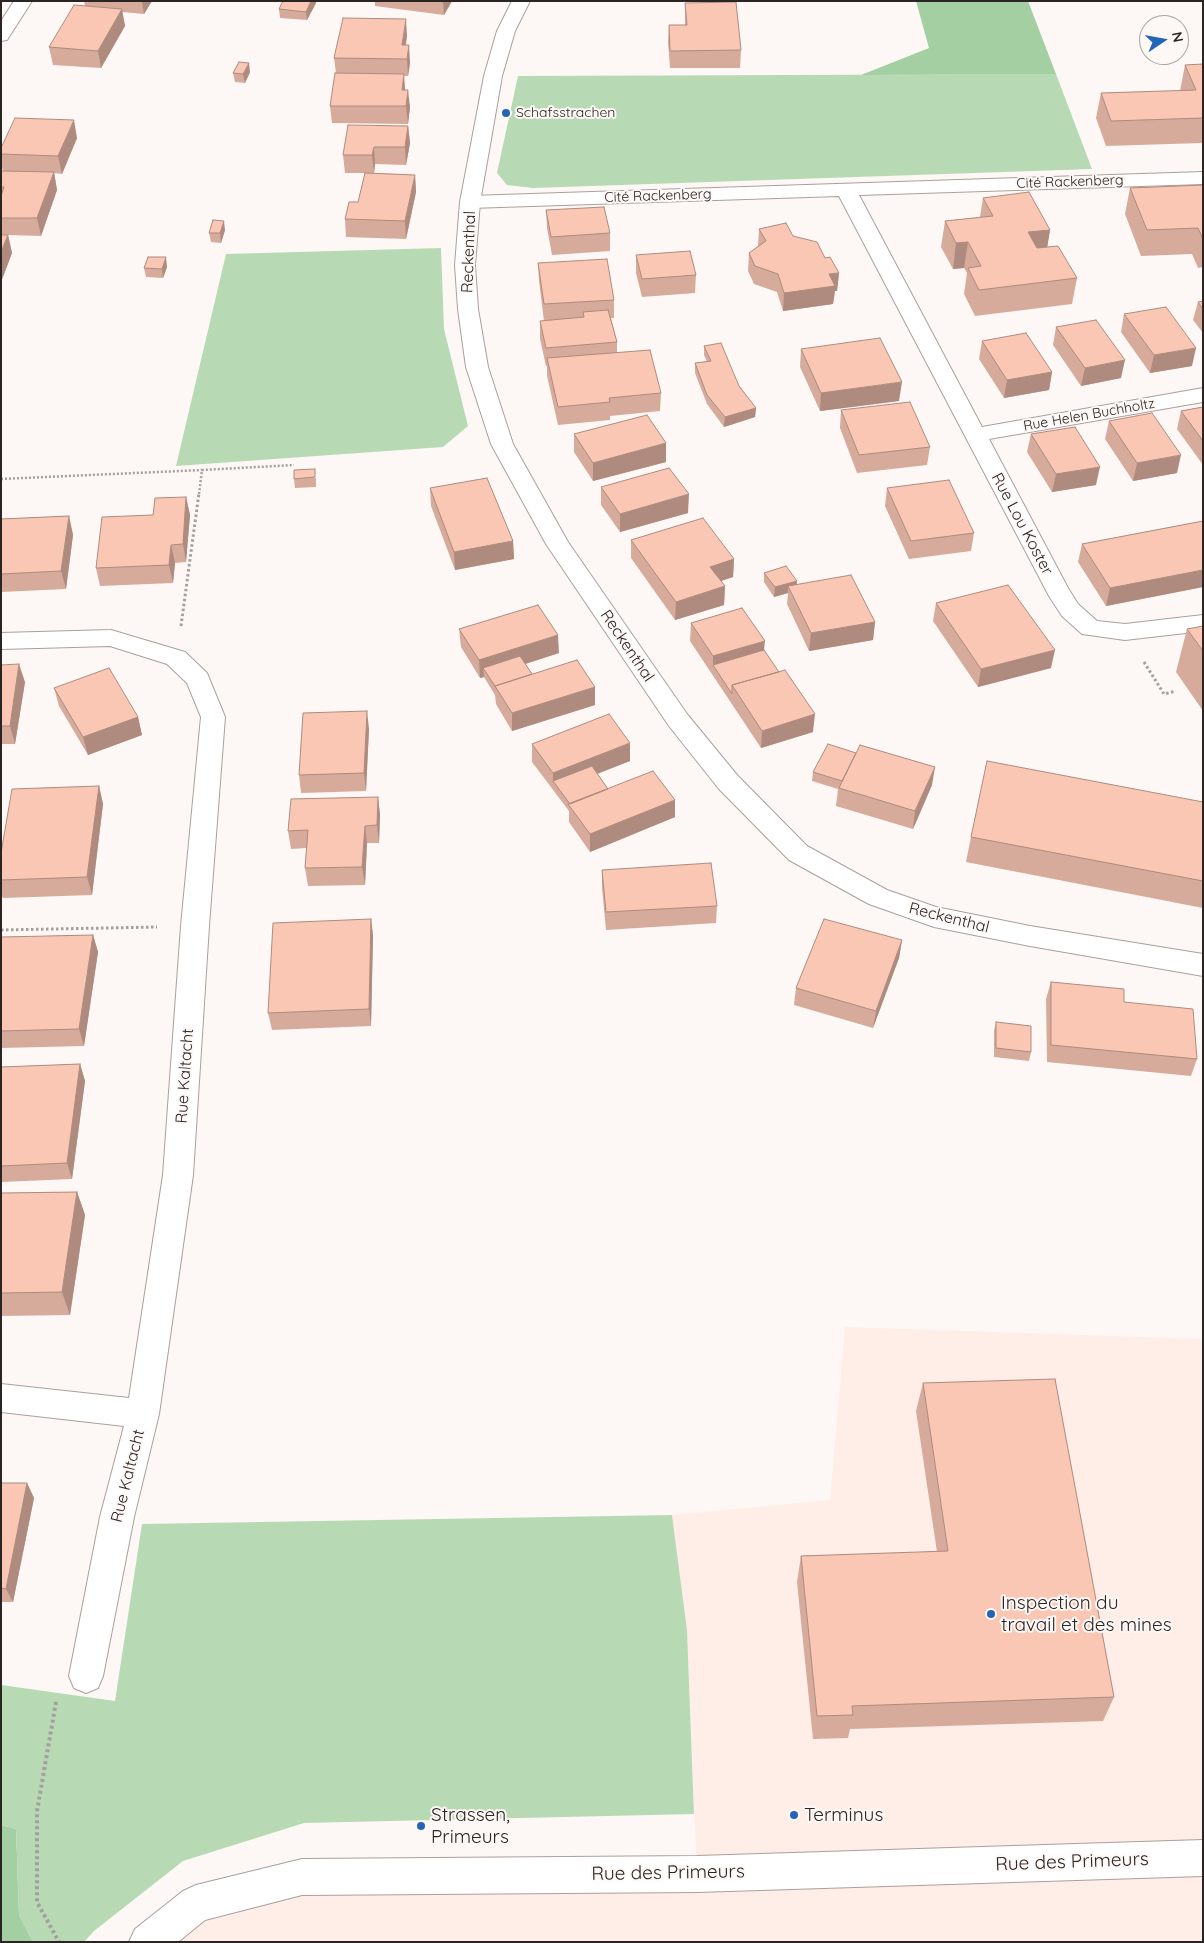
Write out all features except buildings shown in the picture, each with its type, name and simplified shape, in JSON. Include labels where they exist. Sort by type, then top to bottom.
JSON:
[{"type":"street","points":[[1,36],[23,1]]},
{"type":"street","name":"Reckenthal","points":[[521,1],[506,31],[493,76],[470,202],[465,264],[468,309],[477,367],[502,444],[558,544],[678,720],[728,782],[798,853],[878,897],[934,917],[1040,938],[1203,965]]},
{"type":"street","name":"Cité Rackenberg","points":[[470,202],[1203,178]]},
{"type":"street","name":"Rue Lou Koster","points":[[846,190],[1057,590],[1070,610],[1090,628],[1125,632],[1203,624]]},
{"type":"street","name":"Rue Helen Buchholtz","points":[[975,435],[1203,395]]},
{"type":"street","name":"Rue Kaltacht","points":[[1,641],[111,638],[176,658],[198,679],[214,717],[195,926],[178,1175],[143,1414],[117,1518],[86,1676]]},
{"type":"street","points":[[1,1398],[143,1414]]},
{"type":"street","name":"Rue des Primeurs","points":[[148,1942],[196,1904],[302,1877],[697,1874],[1203,1858]]},
{"type":"path","points":[[1,479],[294,466]]},
{"type":"path","points":[[176,658],[202,470]]},
{"type":"path","points":[[1125,632],[1164,694],[1176,691]]},
{"type":"path","points":[[1,930],[195,926]]},
{"type":"path","points":[[59,1942],[37,1902],[37,1811],[57,1696],[86,1676]]},
{"type":"shaded area","points":[[845,1327],[1203,1339],[1203,1942],[148,1942],[302,1877],[697,1874],[687,1630],[672,1515],[830,1500]]},
{"type":"green space","points":[[916,1],[1028,1],[1056,74],[861,75],[929,48]]},
{"type":"green space","points":[[1056,74],[1092,169],[533,188],[507,185],[497,173],[518,76]]},
{"type":"green space","points":[[441,248],[444,329],[468,426],[443,447],[176,466],[226,254]]},
{"type":"green space","points":[[672,1515],[687,1630],[694,1814],[304,1823],[183,1861],[94,1931],[84,1942],[33,1942],[19,1915],[16,1829],[1,1825],[1,1685],[115,1701],[142,1524]]},
{"type":"green space","points":[[1,1825],[16,1829],[19,1915],[33,1942],[1,1942]]},
{"type":"place","name":"Schafsstrachen","points":[[506,113]]},
{"type":"place","name":"Inspection du travail et des mines","points":[[991,1614]]},
{"type":"place","name":"Terminus","points":[[794,1815]]},
{"type":"place","name":"Strassen, Primeurs","points":[[421,1826]]}]
